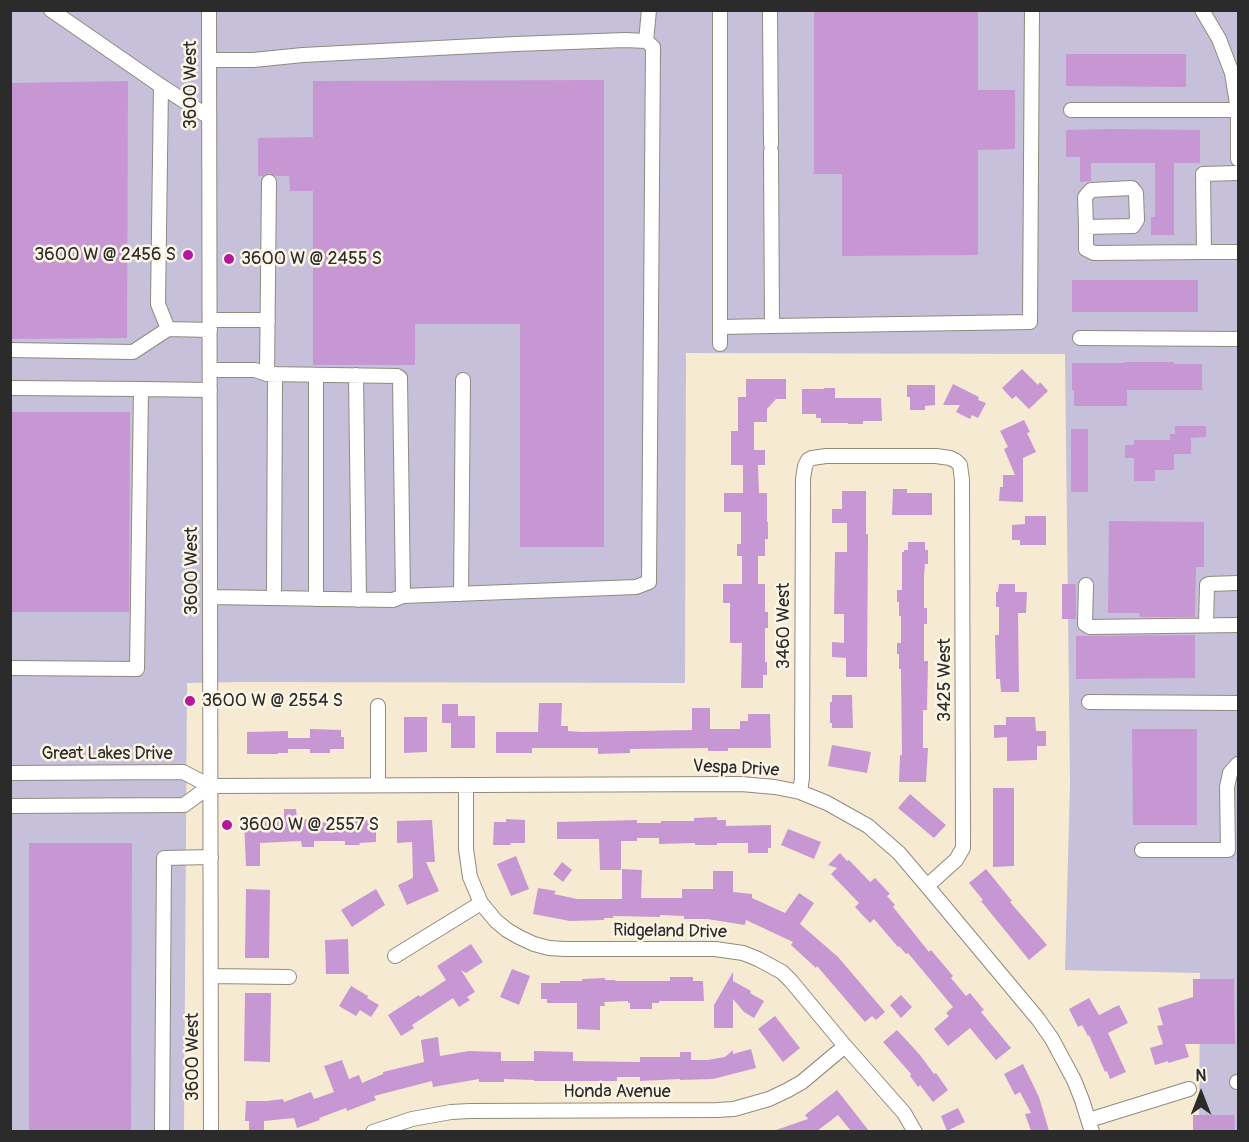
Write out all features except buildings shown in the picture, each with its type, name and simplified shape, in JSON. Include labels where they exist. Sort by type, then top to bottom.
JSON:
[{"type":"street","points":[[51,10],[209,117]]},
{"type":"street","name":"3600 West","points":[[209,10],[211,1131]]},
{"type":"street","points":[[646,41],[649,10]]},
{"type":"street","points":[[720,10],[720,344]]},
{"type":"street","points":[[770,10],[772,326]]},
{"type":"street","points":[[720,327],[1030,322],[1032,10]]},
{"type":"street","points":[[1202,10],[1219,39],[1232,73],[1238,110],[1239,159]]},
{"type":"street","points":[[209,60],[253,60],[516,44],[626,40],[646,41],[653,46],[649,582],[636,587],[403,596],[393,600],[210,597]]},
{"type":"street","points":[[161,86],[159,304],[168,329]]},
{"type":"street","points":[[1071,110],[1238,110]]},
{"type":"street","points":[[1204,252],[1203,174],[1239,172]]},
{"type":"street","points":[[269,182],[268,320],[271,374],[274,598]]},
{"type":"street","points":[[1086,227],[1086,249],[1094,253],[1239,252]]},
{"type":"street","points":[[10,350],[133,352],[168,329],[268,320]]},
{"type":"street","points":[[1080,338],[1239,339]]},
{"type":"street","points":[[210,370],[255,370],[271,374],[397,376],[400,378],[403,596]]},
{"type":"street","points":[[316,375],[316,599]]},
{"type":"street","points":[[356,375],[359,600]]},
{"type":"street","points":[[461,594],[463,380]]},
{"type":"street","points":[[10,388],[210,390]]},
{"type":"street","points":[[10,668],[137,669],[141,389]]},
{"type":"street","name":"3460 West","points":[[800,792],[803,479],[805,466],[808,460],[826,456],[936,456],[956,460]]},
{"type":"street","name":"3425 West","points":[[927,886],[956,860],[963,848],[963,480],[960,465],[956,460]]},
{"type":"street","points":[[1206,625],[1207,585],[1239,583]]},
{"type":"street","points":[[1086,585],[1085,624],[1090,627],[1239,625]]},
{"type":"street","points":[[1089,702],[1239,703]]},
{"type":"street","points":[[378,706],[378,785]]},
{"type":"street","points":[[1142,850],[1228,850],[1233,814],[1227,787],[1230,773],[1239,764]]},
{"type":"street","name":"Great Lakes Drive","points":[[10,773],[183,772],[210,786]]},
{"type":"street","name":"Vespa Drive","points":[[210,786],[741,784],[800,792],[827,803],[868,826],[899,854],[927,886],[1038,1019],[1052,1039],[1074,1080],[1090,1126]]},
{"type":"street","name":"Ridgeland Drive","points":[[466,785],[467,861],[470,877],[481,903],[507,930],[534,944],[565,950],[715,949],[743,953],[758,959],[782,972],[791,981],[904,1113],[915,1131]]},
{"type":"street","points":[[10,806],[184,805],[210,786]]},
{"type":"street","points":[[162,1131],[164,858],[211,857]]},
{"type":"street","points":[[395,956],[481,903]]},
{"type":"street","points":[[211,976],[289,977]]},
{"type":"street","name":"Honda Avenue","points":[[373,1131],[412,1119],[451,1112],[734,1109],[769,1100],[788,1090],[802,1082],[845,1046]]},
{"type":"street","points":[[1090,1126],[1189,1089]]},
{"type":"shaded area","points":[[10,11],[1238,11],[1238,1131],[1199,1131],[1200,973],[1065,970],[1070,784],[1065,354],[686,353],[685,683],[187,683],[184,1131],[11,1131]]},
{"type":"place","name":"3600 W @ 2456 S","points":[[188,255]]},
{"type":"place","name":"3600 W @ 2455 S","points":[[229,259]]},
{"type":"place","name":"3600 W @ 2554 S","points":[[190,701]]},
{"type":"place","name":"3600 W @ 2557 S","points":[[227,825]]}]
